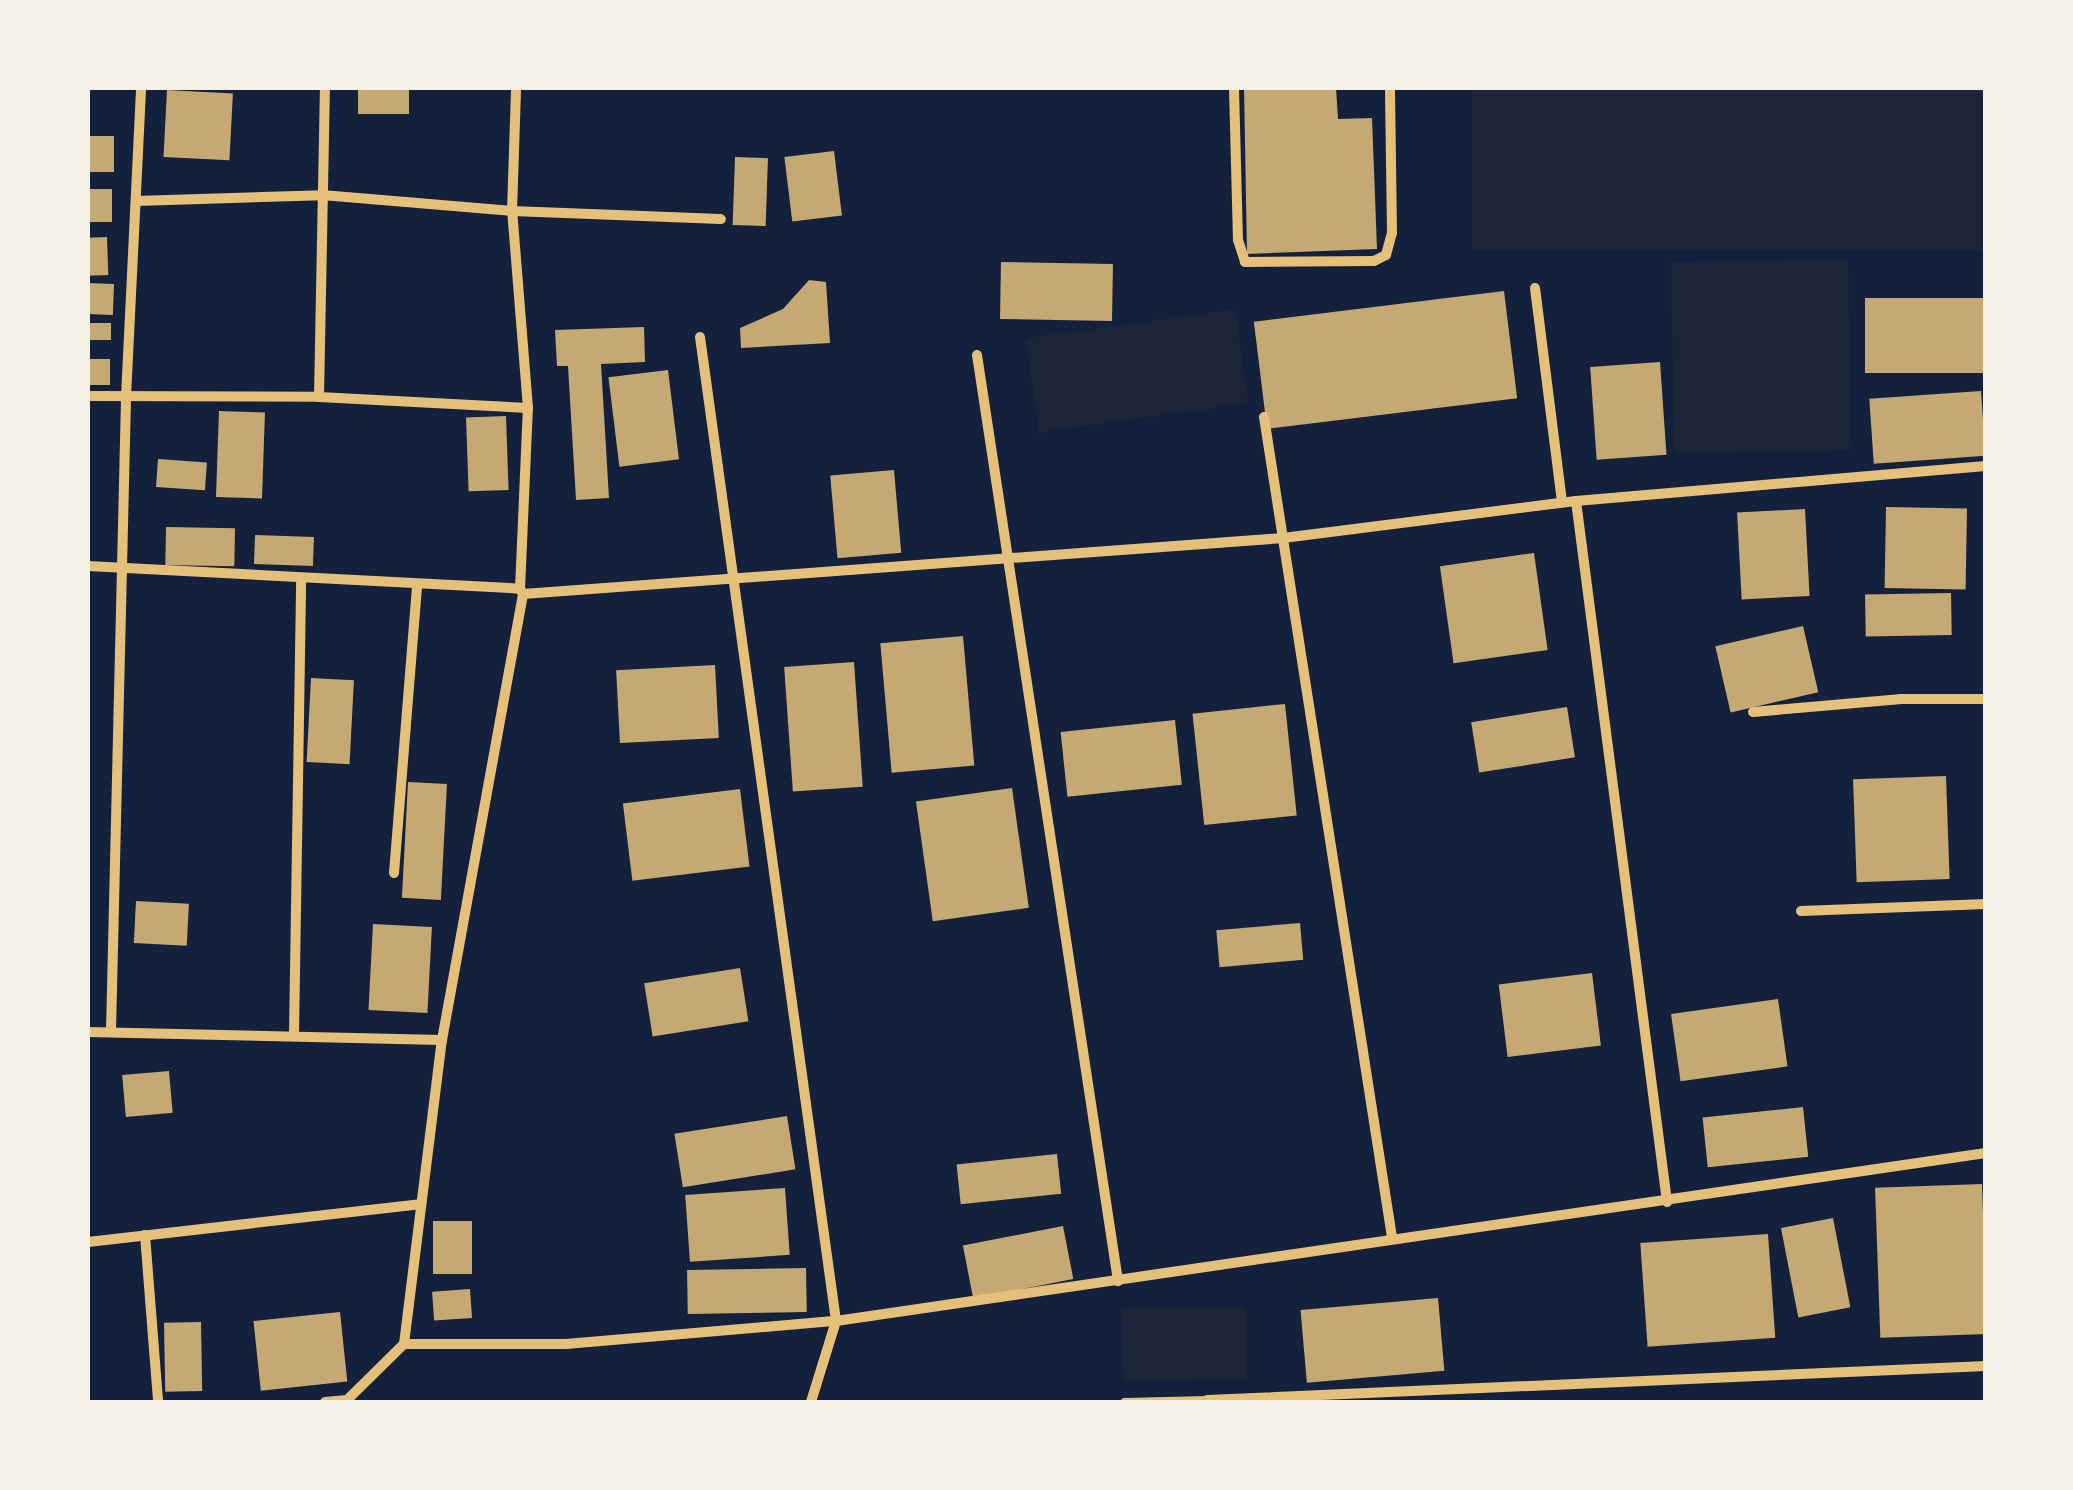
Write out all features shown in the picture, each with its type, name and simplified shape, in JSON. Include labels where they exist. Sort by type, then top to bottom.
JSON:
[{"type":"street","points":[[111,1031],[126,397],[141,88]]},
{"type":"street","points":[[319,397],[325,88]]},
{"type":"street","points":[[325,1402],[347,1401],[404,1344],[442,1040],[521,591],[528,408],[512,211],[516,88]]},
{"type":"street","points":[[1234,88],[1238,240],[1245,262],[1374,261],[1386,255],[1392,233],[1390,88]]},
{"type":"street","points":[[136,200],[322,196],[512,211],[721,219]]},
{"type":"street","points":[[1536,288],[1562,502]]},
{"type":"street","points":[[700,337],[836,1320],[811,1402]]},
{"type":"street","points":[[977,355],[1118,1281]]},
{"type":"street","points":[[88,396],[319,397],[528,408]]},
{"type":"street","points":[[1264,417],[1392,1237]]},
{"type":"street","points":[[88,566],[521,591],[1283,538],[1576,500],[1986,466]]},
{"type":"street","points":[[1576,500],[1668,1202]]},
{"type":"street","points":[[294,1036],[301,580]]},
{"type":"street","points":[[394,873],[418,585]]},
{"type":"street","points":[[1753,712],[1901,699],[1986,699]]},
{"type":"street","points":[[1801,911],[1986,904]]},
{"type":"street","points":[[88,1032],[442,1040]]},
{"type":"street","points":[[404,1344],[566,1344],[836,1320],[1986,1153]]},
{"type":"street","points":[[88,1242],[420,1204]]},
{"type":"street","points":[[145,1235],[158,1402]]},
{"type":"street","points":[[1124,1402],[1349,1398],[1986,1366]]},
{"type":"shaded area","points":[[1472,88],[1985,88],[1985,250],[1472,250]]},
{"type":"shaded area","points":[[1848,259],[1851,450],[1674,453],[1671,262]]},
{"type":"shaded area","points":[[1235,309],[1248,403],[1039,432],[1026,338]]},
{"type":"shaded area","points":[[1245,1306],[1246,1379],[1123,1381],[1122,1308]]},
{"type":"building","points":[[358,88],[409,88],[409,114],[358,114]]},
{"type":"building","points":[[1244,88],[1336,88],[1338,119],[1372,118],[1377,249],[1247,254]]},
{"type":"building","points":[[167,90],[233,93],[229,160],[163,157]]},
{"type":"building","points":[[88,136],[114,136],[114,172],[88,172]]},
{"type":"building","points":[[834,151],[842,216],[792,222],[784,157]]},
{"type":"building","points":[[735,157],[768,158],[766,226],[733,225]]},
{"type":"building","points":[[88,189],[112,189],[112,222],[88,222]]},
{"type":"building","points":[[107,237],[108,275],[89,276],[88,238]]},
{"type":"building","points":[[1001,262],[1113,264],[1112,321],[1000,319]]},
{"type":"building","points":[[809,280],[826,282],[830,343],[741,348],[740,328],[783,309]]},
{"type":"building","points":[[88,283],[114,284],[113,315],[88,314]]},
{"type":"building","points":[[1504,291],[1517,398],[1267,429],[1254,322]]},
{"type":"building","points":[[1865,298],[1983,298],[1983,373],[1865,373]]},
{"type":"building","points":[[88,323],[111,323],[111,340],[88,340]]},
{"type":"building","points":[[644,327],[645,362],[601,364],[609,498],[576,500],[568,366],[557,366],[555,330]]},
{"type":"building","points":[[88,359],[110,359],[110,385],[88,385]]},
{"type":"building","points":[[1660,362],[1666,455],[1597,460],[1590,367]]},
{"type":"building","points":[[668,370],[679,459],[619,467],[608,377]]},
{"type":"building","points":[[1981,391],[1986,456],[1874,464],[1869,399]]},
{"type":"building","points":[[219,411],[265,413],[262,499],[216,497]]},
{"type":"building","points":[[506,416],[509,490],[469,491],[466,417]]},
{"type":"building","points":[[158,459],[207,462],[205,490],[156,487]]},
{"type":"building","points":[[894,470],[901,553],[837,558],[830,476]]},
{"type":"building","points":[[1886,507],[1967,508],[1966,589],[1885,588]]},
{"type":"building","points":[[1805,509],[1810,596],[1742,599],[1737,513]]},
{"type":"building","points":[[166,527],[235,528],[234,566],[165,565]]},
{"type":"building","points":[[255,535],[314,537],[313,566],[254,564]]},
{"type":"building","points":[[1534,553],[1548,650],[1454,663],[1440,566]]},
{"type":"building","points":[[1951,593],[1952,635],[1866,636],[1865,595]]},
{"type":"building","points":[[1803,626],[1818,692],[1731,713],[1715,646]]},
{"type":"building","points":[[963,636],[974,766],[892,773],[880,643]]},
{"type":"building","points":[[854,662],[863,787],[793,792],[784,667]]},
{"type":"building","points":[[715,665],[719,738],[620,743],[616,670]]},
{"type":"building","points":[[311,678],[354,680],[350,764],[307,762]]},
{"type":"building","points":[[1285,704],[1297,815],[1204,825],[1193,714]]},
{"type":"building","points":[[1567,707],[1575,757],[1479,773],[1471,722]]},
{"type":"building","points":[[1175,720],[1182,785],[1067,797],[1061,732]]},
{"type":"building","points":[[1946,776],[1950,879],[1857,882],[1853,779]]},
{"type":"building","points":[[408,782],[447,784],[441,900],[402,898]]},
{"type":"building","points":[[1012,788],[1029,908],[933,921],[916,801]]},
{"type":"building","points":[[740,789],[750,866],[632,881],[623,803]]},
{"type":"building","points":[[136,901],[189,904],[187,946],[134,943]]},
{"type":"building","points":[[1300,923],[1303,960],[1220,967],[1216,930]]},
{"type":"building","points":[[373,924],[432,927],[427,1013],[368,1010]]},
{"type":"building","points":[[740,968],[748,1021],[653,1037],[644,983]]},
{"type":"building","points":[[1592,973],[1601,1045],[1508,1057],[1499,984]]},
{"type":"building","points":[[1778,999],[1787,1066],[1681,1081],[1671,1014]]},
{"type":"building","points":[[169,1071],[173,1113],[126,1117],[122,1075]]},
{"type":"building","points":[[1803,1107],[1808,1157],[1708,1167],[1703,1118]]},
{"type":"building","points":[[787,1116],[795,1169],[683,1187],[674,1134]]},
{"type":"building","points":[[1057,1154],[1061,1194],[961,1204],[957,1165]]},
{"type":"building","points":[[1982,1184],[1986,1334],[1880,1338],[1875,1188]]},
{"type":"building","points":[[785,1188],[790,1255],[690,1262],[685,1195]]},
{"type":"building","points":[[1833,1218],[1850,1307],[1798,1317],[1781,1228]]},
{"type":"building","points":[[433,1221],[472,1221],[472,1274],[433,1274]]},
{"type":"building","points":[[1063,1226],[1073,1279],[973,1298],[963,1245]]},
{"type":"building","points":[[1768,1234],[1775,1338],[1648,1347],[1640,1243]]},
{"type":"building","points":[[806,1268],[807,1312],[688,1314],[687,1270]]},
{"type":"building","points":[[470,1289],[472,1318],[434,1321],[432,1292]]},
{"type":"building","points":[[1438,1298],[1444,1371],[1307,1383],[1301,1310]]},
{"type":"building","points":[[340,1312],[347,1382],[261,1391],[253,1321]]},
{"type":"building","points":[[201,1322],[202,1391],[165,1392],[164,1323]]}]
